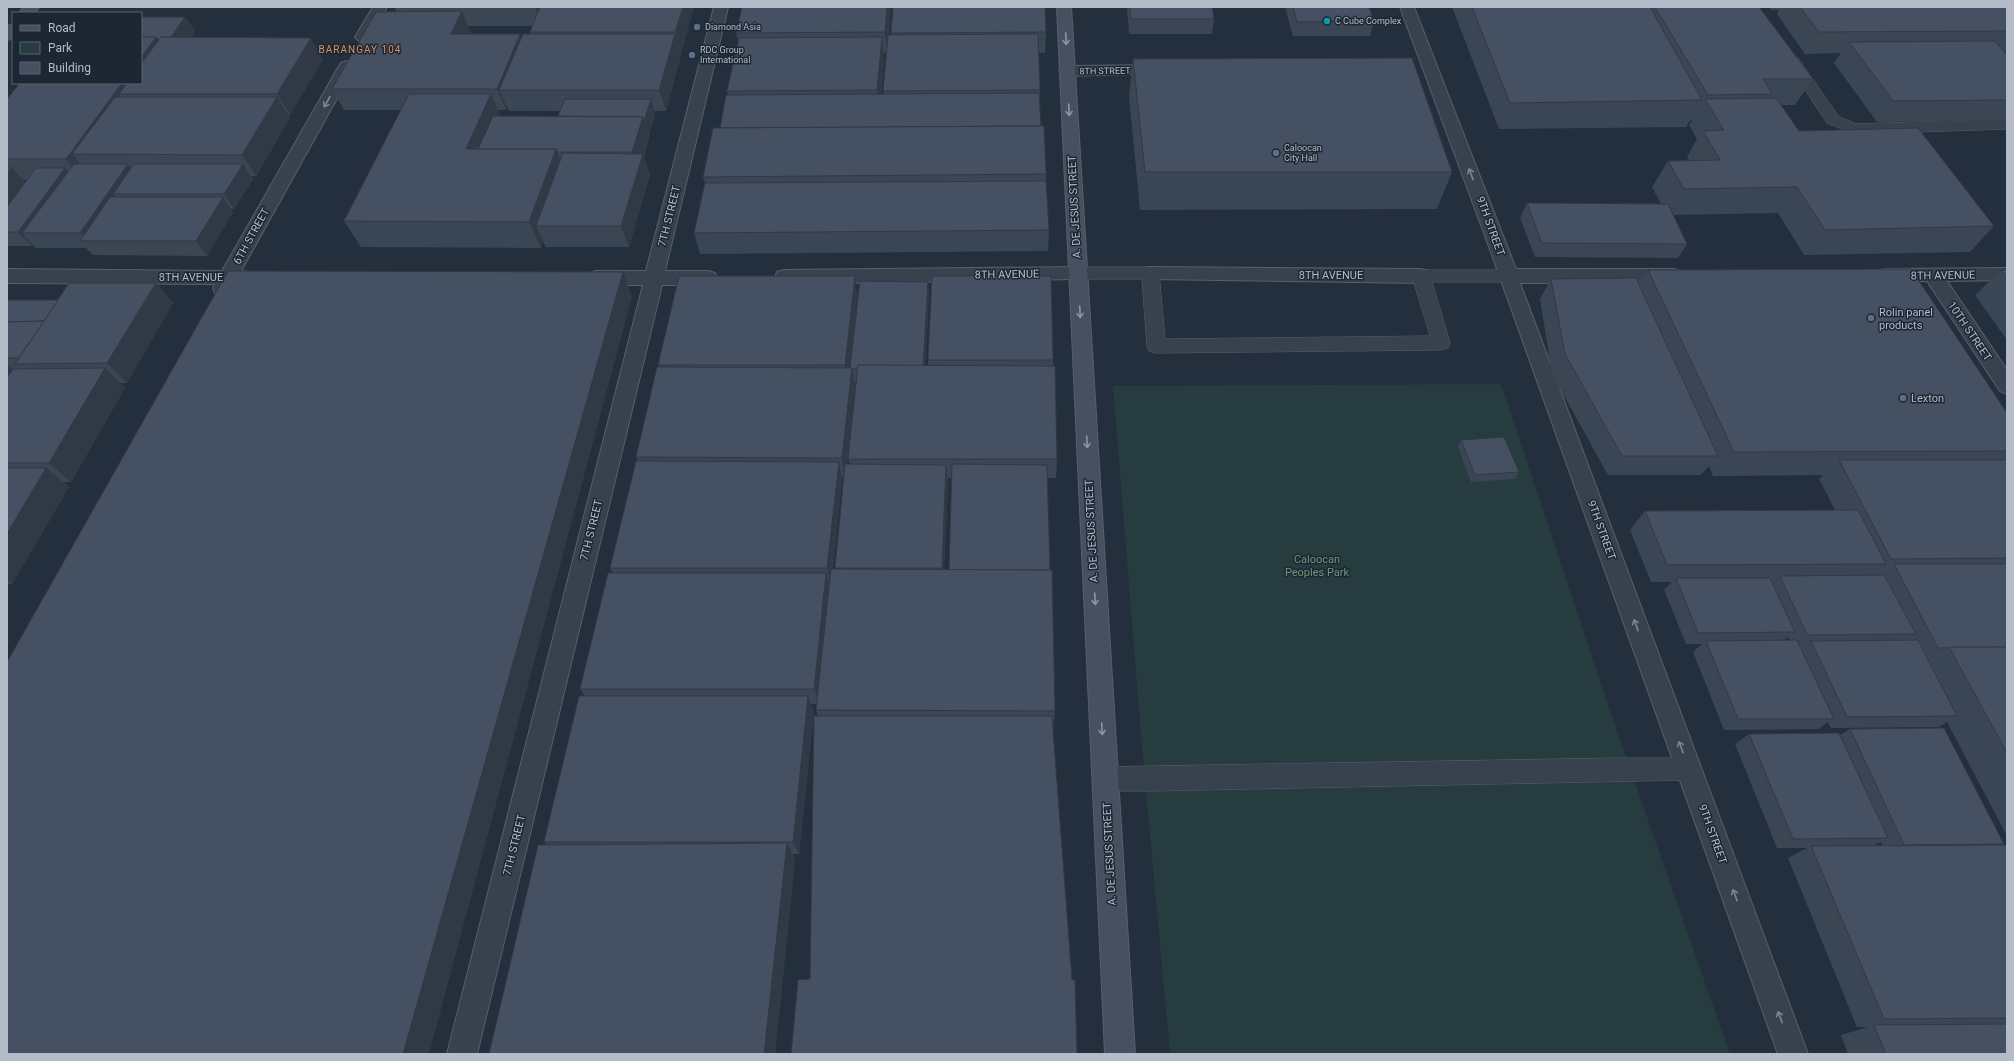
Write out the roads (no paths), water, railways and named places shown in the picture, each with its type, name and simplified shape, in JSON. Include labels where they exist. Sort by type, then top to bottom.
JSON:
[{"type":"main road","name":"A. DE JESUS STREET","points":[[1064,7],[1120,1054]]},
{"type":"street","name":"6TH STREET","points":[[212,306],[380,7]]},
{"type":"street","name":"7TH STREET","points":[[462,1054],[721,7]]},
{"type":"street","name":"9TH STREET","points":[[1407,7],[1423,68],[1509,276],[1793,1054]]},
{"type":"street","name":"8TH STREET","points":[[1067,71],[1178,70]]},
{"type":"street","name":"8TH AVENUE","points":[[763,277],[1078,273]]},
{"type":"street","name":"8TH AVENUE","points":[[1150,273],[1421,276]]},
{"type":"street","name":"8TH AVENUE","points":[[1869,275],[2007,274]]},
{"type":"street","name":"10TH STREET","points":[[1933,275],[2007,386]]},
{"type":"street","name":"8TH AVENUE","points":[[7,276],[275,278]]},
{"type":"street","name":"8TH AVENUE","points":[[1509,276],[1694,276]]},
{"type":"street","points":[[582,278],[724,278]]},
{"type":"lane","points":[[1786,51],[1833,120],[1855,129],[2007,124]]},
{"type":"lane","name":"8TH AVENUE","points":[[1078,273],[1150,273]]},
{"type":"lane","points":[[1150,273],[1156,346],[1441,343],[1421,276]]},
{"type":"lane","name":"8TH AVENUE","points":[[1421,276],[1509,276]]},
{"type":"lane","points":[[1105,778],[1151,779],[1619,768],[1689,769]]},
{"type":"place","name":"C Cube Complex","points":[[1327,21]]},
{"type":"place","name":"Diamond Asia","points":[[697,27]]},
{"type":"place","name":"RDC Group International","points":[[692,55]]},
{"type":"place","name":"Caloocan City Hall","points":[[1276,153]]},
{"type":"place","name":"Rolin panel products","points":[[1871,318]]},
{"type":"place","name":"Lexton","points":[[1903,398]]},
{"type":"district","name":"BARANGAY 104","points":[[360,49]]},
{"type":"park label","name":"Caloocan Peoples Park","points":[[1317,565]]}]
